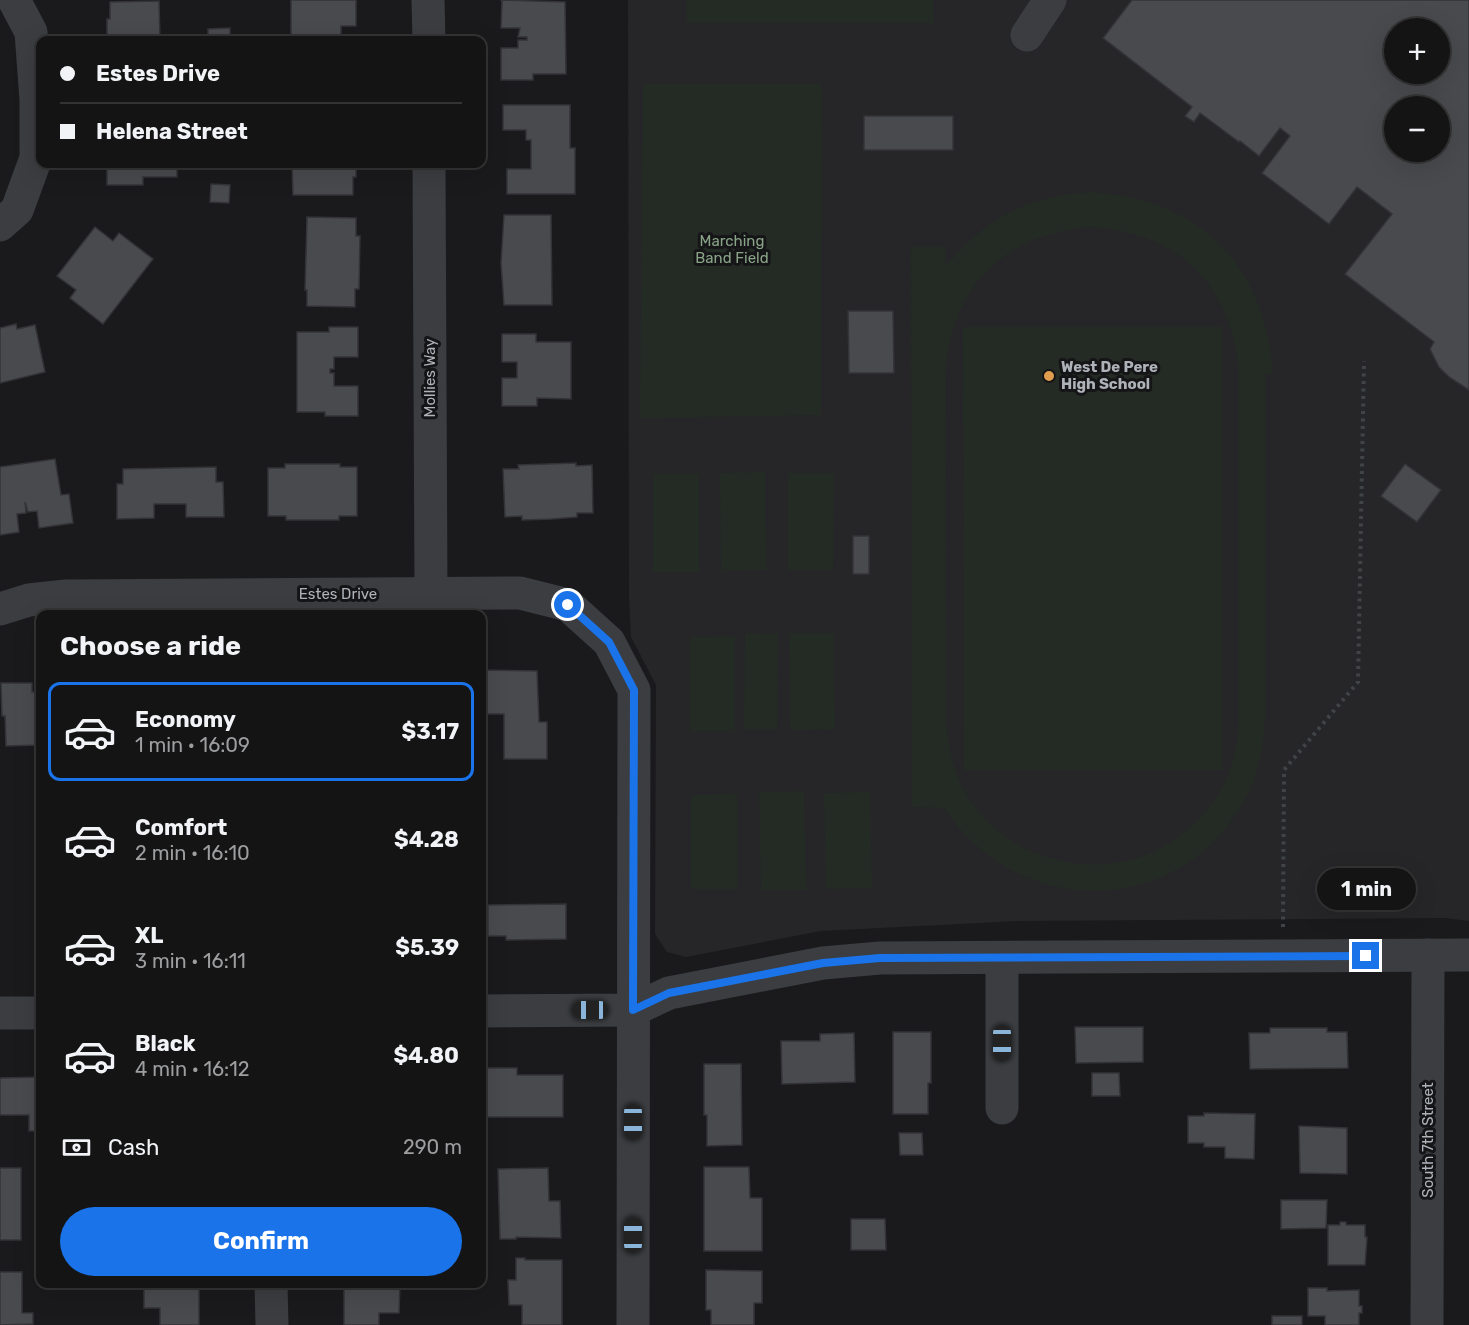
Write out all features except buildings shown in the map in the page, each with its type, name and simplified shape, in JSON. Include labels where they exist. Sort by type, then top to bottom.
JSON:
[{"type":"street","points":[[0,225],[17,210],[36,158],[36,100],[31,32],[14,0]]},
{"type":"street","points":[[428,0],[429,36]]},
{"type":"street","points":[[1027,35],[1050,0]]},
{"type":"street","name":"Mollies Way","points":[[429,168],[431,593]]},
{"type":"street","name":"Estes Drive","points":[[0,609],[29,600],[66,596],[431,593],[520,593],[568,605],[609,642],[634,690],[633,1010]]},
{"type":"street","name":"South 7th Street","points":[[1427,1325],[1428,955]]},
{"type":"street","points":[[486,1011],[633,1010],[669,993],[823,963],[880,958],[1469,955]]},
{"type":"street","points":[[1002,957],[1002,1108]]},
{"type":"street","points":[[633,1010],[633,1325]]},
{"type":"street","points":[[0,1013],[36,1013]]},
{"type":"street","points":[[271,1288],[272,1325]]},
{"type":"path","points":[[1283,956],[1284,770],[1358,682],[1364,361]]},
{"type":"shaded area","name":"West De Pere High School","points":[[628,0],[1469,0],[1469,921],[1445,918],[1020,921],[821,931],[686,957],[667,952],[655,934],[656,685],[631,637],[629,600]]},
{"type":"green space","points":[[687,0],[933,0],[934,23],[687,23]]},
{"type":"green space","name":"Marching Band Field","points":[[643,84],[822,84],[821,415],[640,418]]},
{"type":"green space","points":[[1091,192],[1130,197],[1165,208],[1195,224],[1220,245],[1241,270],[1257,300],[1267,335],[1273,373],[1265,374],[1265,719],[1262,750],[1254,779],[1246,798],[1217,838],[1182,867],[1141,884],[1098,891],[1055,886],[1013,871],[976,845],[944,808],[912,807],[911,247],[945,247],[946,266],[978,234],[1010,212],[1027,204]],"holes":[[[1091,227],[1122,231],[1150,240],[1174,252],[1195,269],[1212,289],[1225,313],[1234,341],[1239,372],[1239,719],[1236,747],[1229,774],[1208,809],[1187,830],[1159,849],[1128,860],[1096,865],[1064,862],[1033,852],[1005,836],[981,814],[962,786],[953,762],[946,720],[945,373],[950,342],[959,314],[971,290],[988,270],[1008,253],[1032,241],[1060,232]]]},
{"type":"green space","points":[[963,327],[1222,327],[1222,770],[964,770]]},
{"type":"green space","points":[[765,472],[766,570],[721,571],[720,473]]},
{"type":"green space","points":[[788,473],[834,473],[833,570],[788,570]]},
{"type":"green space","points":[[653,474],[699,474],[699,572],[653,572]]},
{"type":"green space","points":[[745,633],[778,634],[777,729],[744,729]]},
{"type":"green space","points":[[789,633],[834,633],[835,729],[790,730]]},
{"type":"green space","points":[[735,636],[735,731],[690,731],[690,637]]},
{"type":"green space","points":[[804,791],[806,890],[761,890],[759,792]]},
{"type":"green space","points":[[870,792],[872,888],[826,889],[824,793]]},
{"type":"green space","points":[[737,794],[737,889],[691,889],[691,795]]},
{"type":"place","name":"West De Pere High School","points":[[1049,376]]},
{"type":"route","points":[[568,605],[609,642],[634,690],[633,1010],[669,993],[823,963],[880,958],[1366,956]]}]
